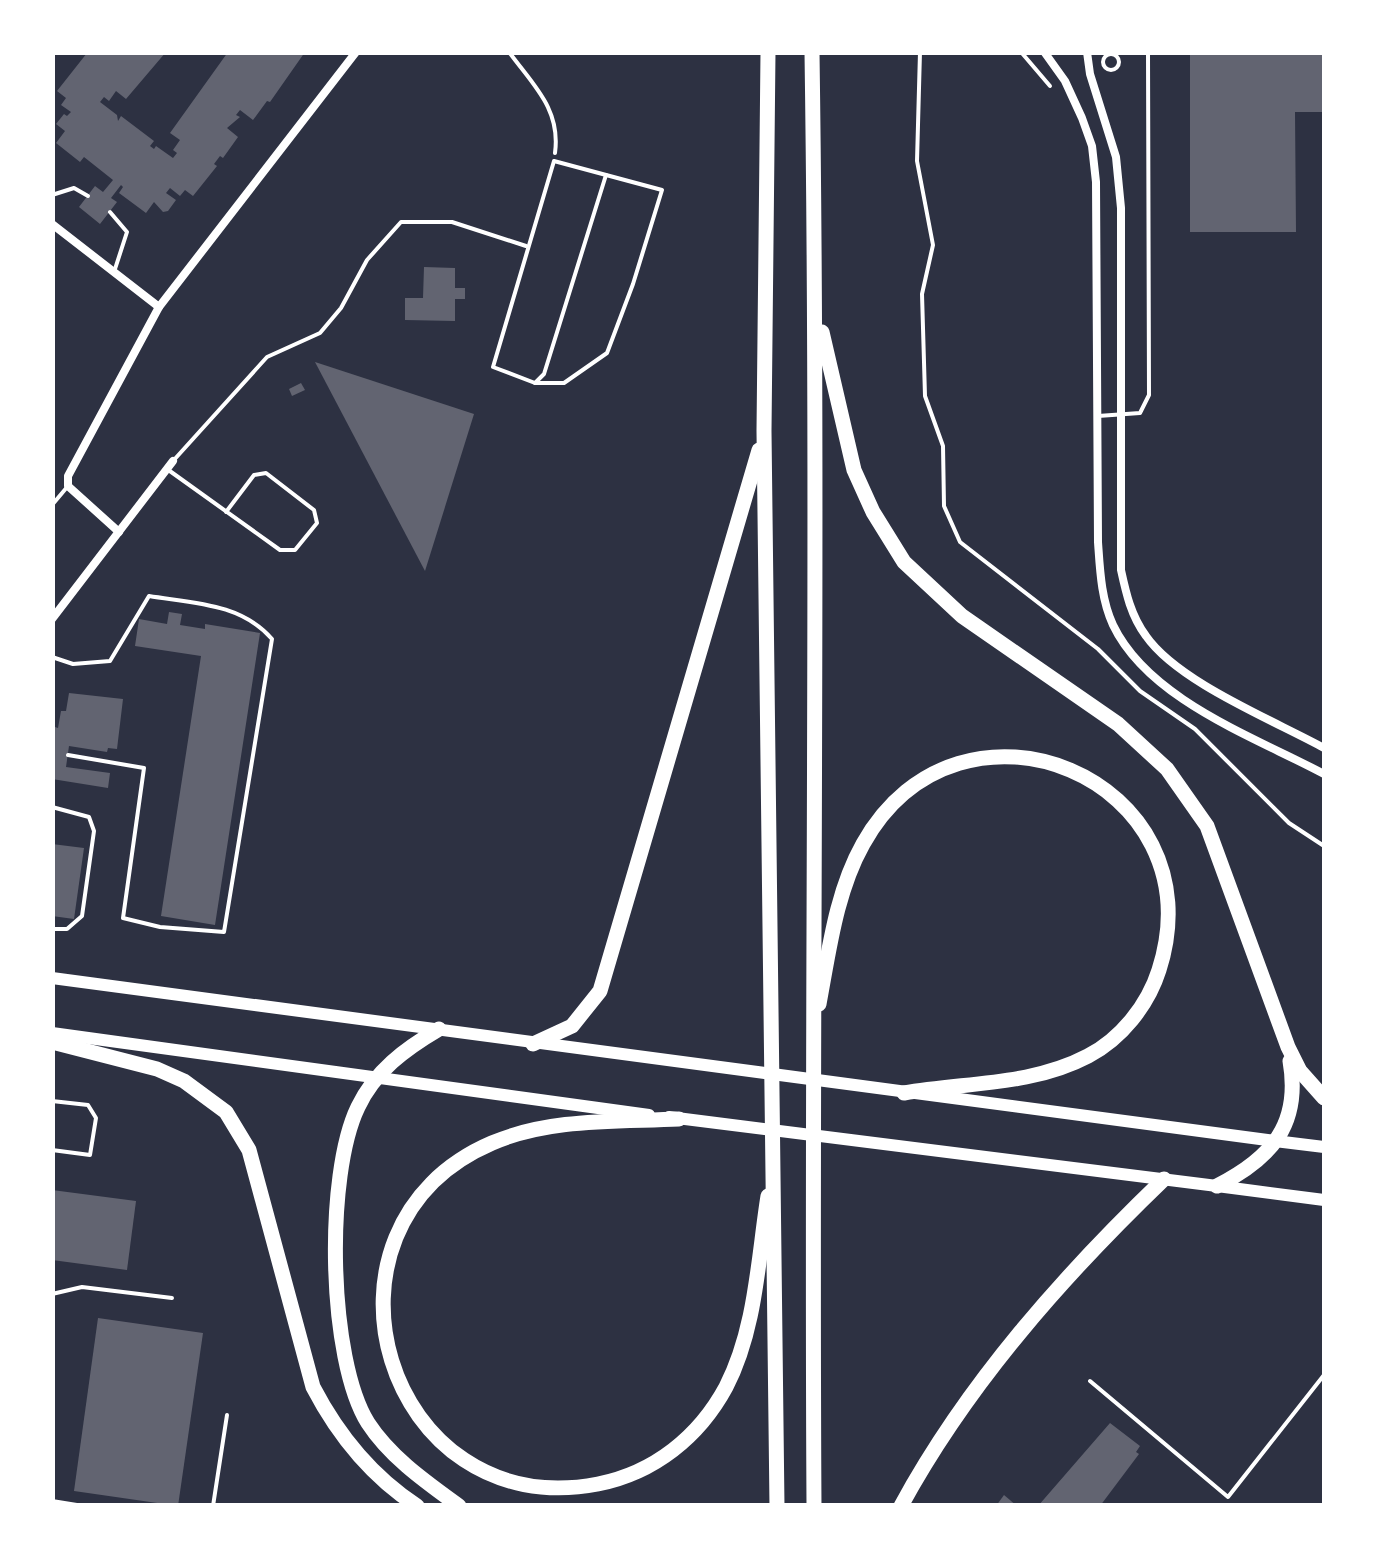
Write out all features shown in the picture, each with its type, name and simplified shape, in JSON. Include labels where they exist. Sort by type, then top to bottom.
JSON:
[{"type":"highway","points":[[768,52],[764,432],[778,1506]]},
{"type":"highway","points":[[812,52],[816,309],[814,1506]]},
{"type":"highway","points":[[816,309],[854,470],[873,512],[904,562],[962,616],[1118,724],[1167,769],[1207,826],[1288,1047],[1300,1070],[1324,1098]]},
{"type":"highway","points":[[533,1044],[572,1026],[600,991],[764,432]]},
{"type":"highway","points":[[812,1042],[833,930],[848,876],[863,844],[902,795],[930,775],[961,762],[994,755],[1030,756],[1064,766],[1096,782],[1126,806],[1152,840],[1166,876],[1170,914],[1166,950],[1146,999],[1116,1036],[1092,1054],[1056,1070],[1028,1078],[904,1093]]},
{"type":"highway","points":[[439,1028],[411,1045],[376,1077],[357,1108],[345,1143],[338,1188],[340,1338],[351,1384],[368,1422],[395,1455],[458,1506]]},
{"type":"highway","points":[[52,1042],[157,1069],[184,1081],[226,1112],[249,1150],[313,1387],[362,1459],[417,1506]]},
{"type":"highway","points":[[1217,1186],[1242,1174],[1263,1156],[1288,1118],[1294,1098],[1288,1047]]},
{"type":"highway","points":[[678,1119],[566,1124],[491,1143],[461,1160],[432,1184],[410,1211],[388,1265],[382,1295],[383,1331],[394,1373],[415,1415],[458,1456],[485,1473],[510,1482],[563,1489],[620,1480],[648,1468],[692,1435],[726,1386],[749,1325],[775,1147]]},
{"type":"highway","points":[[901,1506],[953,1420],[1011,1347],[1082,1260],[1164,1179]]},
{"type":"main road","points":[[52,978],[1324,1147]]},
{"type":"main road","points":[[52,1033],[678,1119],[1324,1200]]},
{"type":"street","points":[[119,532],[68,486],[68,476],[159,307],[356,52]]},
{"type":"street","points":[[1047,52],[1071,93],[1092,146],[1097,214],[1100,582],[1112,621],[1126,648],[1149,674],[1174,693],[1324,774]]},
{"type":"street","points":[[1087,52],[1116,157],[1121,208],[1121,570],[1126,594],[1144,634],[1184,672],[1324,748]]},
{"type":"street","points":[[52,224],[159,307]]},
{"type":"street","points":[[52,618],[170,465]]},
{"type":"lane","points":[[1098,416],[1140,413],[1149,396],[1148,52]]},
{"type":"lane","points":[[554,161],[606,175],[662,190],[607,353],[564,383],[536,383],[493,366],[554,161]]},
{"type":"lane","points":[[536,383],[544,374],[606,175]]},
{"type":"lane","points":[[52,195],[74,188],[88,196]]},
{"type":"lane","points":[[110,212],[127,232],[114,272]]},
{"type":"lane","points":[[226,512],[260,471],[314,510],[318,523],[295,550],[280,550],[226,512],[170,465],[266,357],[320,333],[341,308],[368,260],[401,222],[452,222],[526,246]]},
{"type":"lane","points":[[52,505],[68,486]]},
{"type":"lane","points":[[52,657],[73,664],[110,660],[148,596],[228,609],[262,626],[272,639],[224,932],[160,927],[122,918],[144,768],[68,755]]},
{"type":"lane","points":[[52,808],[89,818],[94,831],[82,916],[68,929],[52,928]]},
{"type":"lane","points":[[52,1101],[88,1105],[96,1118],[90,1155],[52,1150]]},
{"type":"lane","points":[[52,1294],[82,1287],[172,1298]]},
{"type":"lane","points":[[1090,1382],[1228,1497],[1324,1375]]},
{"type":"lane","points":[[213,1506],[227,1414]]},
{"type":"lane","points":[[52,1501],[83,1506]]},
{"type":"path","points":[[509,52],[546,99],[553,115],[557,140],[554,161]]},
{"type":"path","points":[[920,52],[917,161],[933,246],[922,294],[925,396],[942,446],[944,506],[960,542],[1098,649],[1140,692],[1194,730],[1290,823],[1324,846]]},
{"type":"path","points":[[1021,52],[1054,89]]},
{"type":"building","points":[[166,52],[126,99],[116,91],[109,101],[104,97],[100,102],[117,115],[118,121],[121,116],[154,141],[150,146],[173,158],[180,140],[170,133],[228,52],[305,52],[253,120],[240,110],[236,115],[240,117],[227,128],[238,137],[193,196],[185,190],[180,196],[170,188],[166,193],[176,200],[168,211],[163,212],[154,202],[146,213],[119,193],[121,185],[111,198],[117,202],[100,224],[79,207],[95,186],[103,192],[113,180],[84,157],[80,162],[56,143],[65,131],[56,124],[71,112],[61,105],[66,98],[57,91],[87,53]]},
{"type":"building","points":[[1190,52],[1324,52],[1324,112],[1295,112],[1296,232],[1190,232]]},
{"type":"building","points":[[424,267],[455,268],[455,288],[465,288],[465,299],[455,299],[455,321],[405,320],[405,298],[423,298]]},
{"type":"building","points":[[315,362],[474,414],[425,571]]},
{"type":"building","points":[[301,383],[305,390],[292,396],[289,389]]},
{"type":"building","points":[[169,612],[182,614],[180,625],[205,629],[205,624],[260,633],[215,925],[161,916],[201,656],[135,646],[139,619],[167,624]]},
{"type":"building","points":[[69,693],[123,699],[117,749],[108,748],[107,752],[69,746],[66,767],[110,773],[108,788],[52,779],[55,727],[58,728],[61,711],[66,711]]},
{"type":"building","points":[[52,844],[84,848],[74,919],[52,916]]},
{"type":"building","points":[[52,1190],[136,1201],[127,1270],[52,1260]]},
{"type":"building","points":[[98,1318],[203,1333],[178,1506],[74,1491]]},
{"type":"building","points":[[1110,1423],[1140,1446],[1136,1452],[1139,1454],[1100,1506],[1038,1506]]},
{"type":"building","points":[[1004,1495],[1017,1506],[996,1506]]}]
